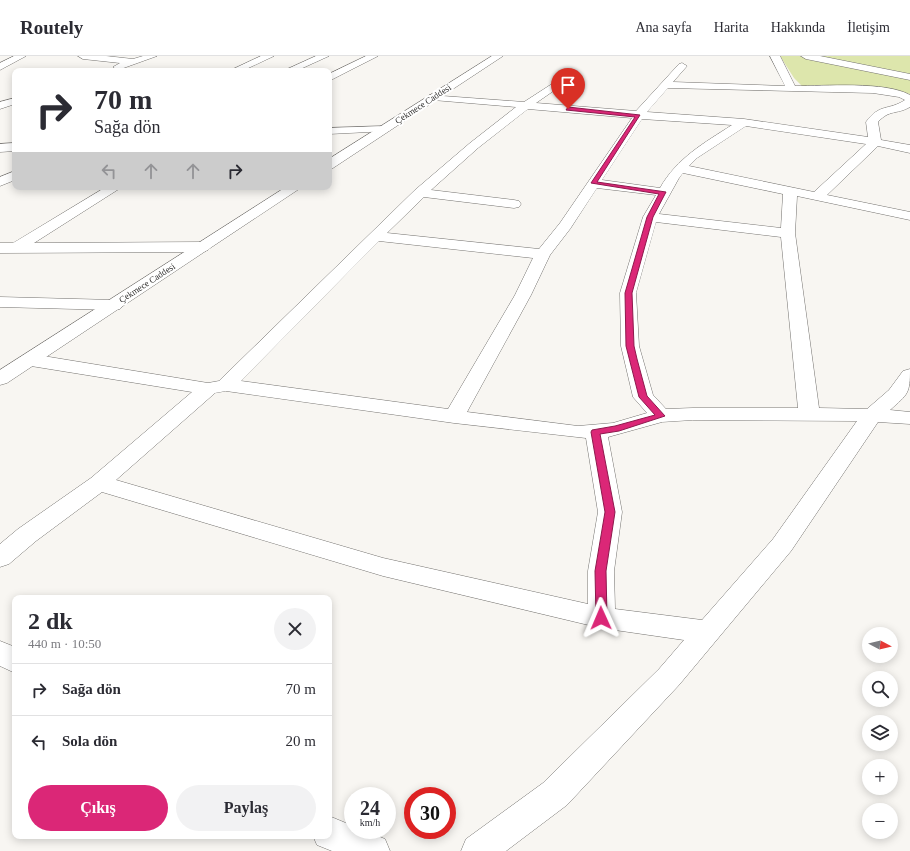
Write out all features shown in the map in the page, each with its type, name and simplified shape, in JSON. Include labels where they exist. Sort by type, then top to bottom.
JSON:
[{"type":"street","points":[[0,67],[21,56]]},
{"type":"street","points":[[83,56],[133,62]]},
{"type":"street","points":[[115,68],[152,56]]},
{"type":"street","points":[[241,68],[268,56]]},
{"type":"street","points":[[295,68],[324,56]]},
{"type":"street","points":[[332,76],[373,56]]},
{"type":"street","name":"Çekmece Caddesi","points":[[332,163],[498,56]]},
{"type":"street","points":[[775,56],[792,89]]},
{"type":"street","points":[[806,56],[910,77]]},
{"type":"street","points":[[454,417],[523,295],[543,254],[565,226],[638,116],[682,66]]},
{"type":"street","points":[[0,558],[27,535],[99,483],[217,387],[420,193],[480,139],[525,105],[558,83]]},
{"type":"street","points":[[666,85],[882,90],[906,95],[910,101],[900,108],[882,111],[872,122],[875,142]]},
{"type":"street","points":[[433,97],[638,116],[744,122],[875,142],[910,149]]},
{"type":"street","points":[[0,106],[12,102]]},
{"type":"street","points":[[0,113],[12,112]]},
{"type":"street","points":[[661,416],[644,397],[630,346],[628,293],[650,217],[673,176],[693,156],[744,122]]},
{"type":"street","points":[[332,131],[385,129]]},
{"type":"street","points":[[817,197],[875,142]]},
{"type":"street","points":[[0,148],[12,147]]},
{"type":"street","points":[[680,168],[910,216]]},
{"type":"street","points":[[0,182],[12,176]]},
{"type":"street","points":[[593,183],[663,192]]},
{"type":"street","points":[[16,248],[110,190]]},
{"type":"street","name":"Çekmece Caddesi","points":[[0,379],[290,190]]},
{"type":"street","points":[[790,191],[788,233],[809,415]]},
{"type":"street","points":[[420,193],[514,204]]},
{"type":"street","points":[[650,217],[788,233]]},
{"type":"street","points":[[375,236],[543,254]]},
{"type":"street","points":[[0,248],[203,247]]},
{"type":"street","points":[[0,302],[114,305]]},
{"type":"street","points":[[31,360],[217,387],[578,432],[596,432],[616,429],[661,416],[693,414],[872,415],[910,418]]},
{"type":"street","points":[[478,851],[555,794],[669,677],[782,545],[872,415],[896,394],[910,375]]},
{"type":"street","points":[[596,432],[610,512],[601,571],[601,618]]},
{"type":"street","points":[[99,483],[383,567],[601,618],[708,632]]},
{"type":"street","points":[[0,652],[12,659]]},
{"type":"street","points":[[332,835],[373,851]]},
{"type":"green space","points":[[780,56],[910,56],[910,94],[885,89],[803,87],[794,78]]},
{"type":"route","points":[[568,109],[638,116],[593,183],[663,192],[650,217],[628,293],[630,346],[633,359],[644,397],[661,416],[616,429],[596,432],[600,466],[610,512],[601,571],[601,618]]}]
